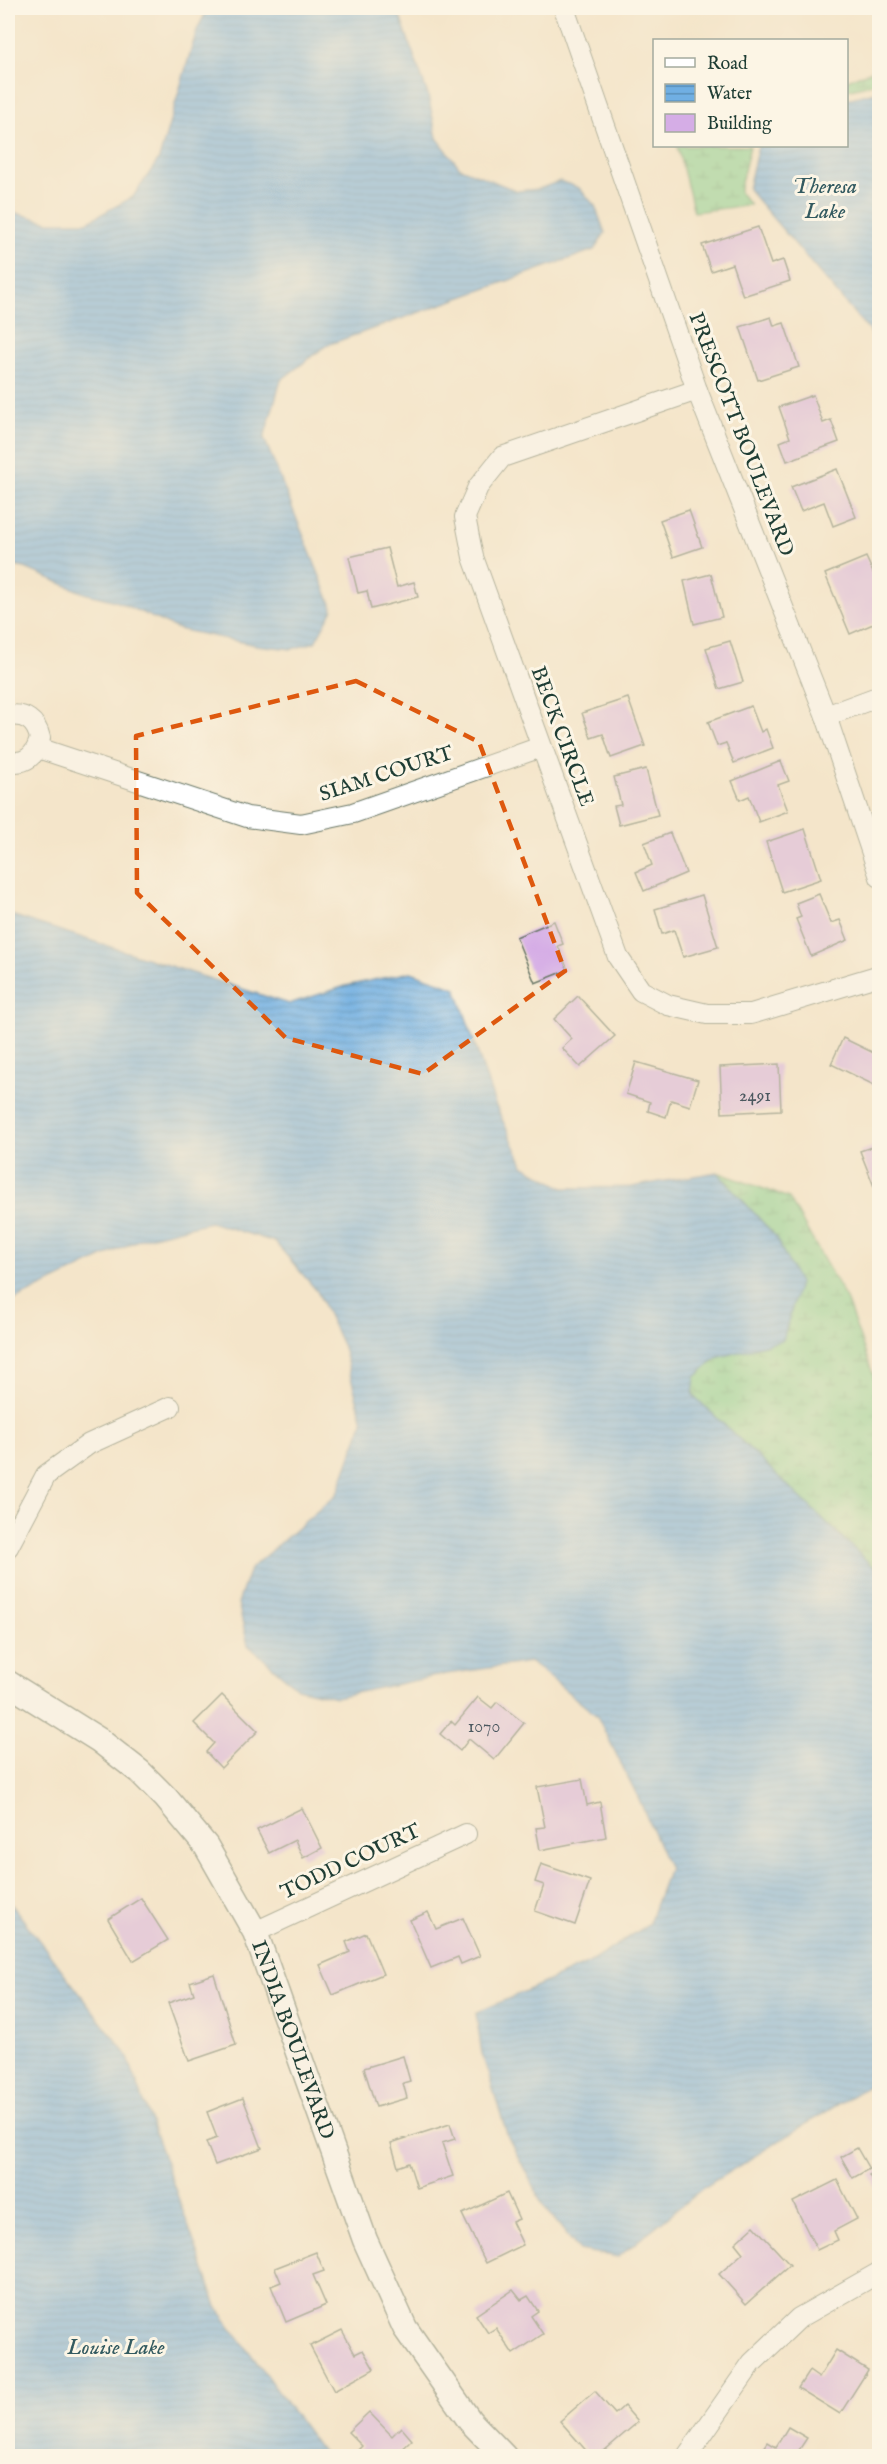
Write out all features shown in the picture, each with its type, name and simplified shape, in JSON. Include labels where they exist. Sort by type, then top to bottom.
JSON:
[{"type":"street","name":"PRESCOTT BOULEVARD","points":[[566,8],[697,390],[826,716],[879,877]]},
{"type":"street","name":"BECK CIRCLE","points":[[697,390],[502,457],[478,487],[465,517],[472,557],[618,957],[641,991],[668,1005],[707,1014],[751,1014],[879,975]]},
{"type":"street","points":[[826,716],[879,696]]},
{"type":"street","points":[[8,716],[25,716],[38,729],[38,748],[25,761],[8,761]]},
{"type":"street","name":"SIAM COURT","points":[[38,748],[247,817],[301,824],[353,813],[541,747]]},
{"type":"street","points":[[8,1547],[46,1475],[89,1444],[170,1407]]},
{"type":"street","name":"INDIA BOULEVARD","points":[[8,1683],[99,1740],[166,1798],[206,1846],[255,1932],[365,2240],[405,2328],[470,2421],[504,2457]]},
{"type":"street","name":"TODD COURT","points":[[255,1932],[466,1834]]},
{"type":"street","points":[[687,2457],[752,2363],[799,2318],[879,2272]]},
{"type":"highlighted area","points":[[356,681],[479,742],[565,971],[423,1074],[286,1038],[137,893],[136,736]]},
{"type":"green space","points":[[879,68],[879,82],[848,90],[848,80]]},
{"type":"green space","points":[[677,147],[750,147],[740,193],[750,205],[694,212]]},
{"type":"green space","points":[[717,1172],[789,1198],[846,1299],[879,1391],[879,1569],[871,1565],[693,1395],[695,1377],[716,1358],[783,1340],[775,1236]]},
{"type":"water","points":[[208,8],[397,8],[428,95],[437,138],[460,168],[517,191],[539,189],[560,181],[579,188],[595,206],[605,233],[594,250],[327,345],[281,380],[264,438],[333,609],[315,642],[292,649],[256,645],[178,629],[116,601],[84,593],[25,568],[8,565],[8,211],[49,222],[87,222],[133,197],[159,159],[197,30]]},
{"type":"water","name":"Theresa Lake","points":[[880,91],[879,358],[871,333],[748,189],[758,147],[848,147],[848,99]]},
{"type":"water","points":[[8,914],[289,1004],[346,986],[411,972],[456,988],[495,1104],[524,1166],[563,1188],[631,1187],[717,1172],[775,1236],[799,1283],[783,1340],[716,1358],[695,1377],[693,1395],[871,1565],[879,1569],[879,2079],[703,2188],[618,2257],[579,2250],[543,2205],[508,2137],[482,2054],[476,2013],[589,1963],[648,1925],[669,1869],[639,1799],[597,1716],[531,1662],[446,1674],[336,1697],[297,1688],[248,1645],[238,1603],[250,1569],[337,1494],[363,1422],[343,1347],[317,1291],[275,1242],[210,1222],[140,1239],[8,1303]]},
{"type":"water","name":"Louise Lake","points":[[8,1900],[127,2055],[218,2309],[325,2456],[8,2456]]},
{"type":"building","points":[[758,227],[771,264],[783,260],[790,281],[743,296],[732,264],[711,271],[702,245]]},
{"type":"building","points":[[771,317],[774,326],[784,323],[799,367],[758,380],[740,327]]},
{"type":"building","points":[[813,395],[823,423],[831,420],[839,442],[787,461],[780,442],[790,438],[779,407]]},
{"type":"building","points":[[837,469],[856,517],[833,526],[824,502],[801,511],[791,487]]},
{"type":"building","points":[[689,510],[702,547],[673,557],[660,520]]},
{"type":"building","points":[[387,548],[397,587],[414,582],[418,597],[371,609],[367,591],[358,593],[349,557]]},
{"type":"building","points":[[866,557],[880,588],[880,621],[850,634],[825,574]]},
{"type":"building","points":[[711,574],[722,617],[694,624],[684,581]]},
{"type":"building","points":[[730,641],[743,682],[719,689],[706,648]]},
{"type":"building","points":[[628,698],[645,746],[611,758],[603,734],[591,738],[582,713]]},
{"type":"building","points":[[751,706],[761,732],[766,729],[773,748],[734,763],[726,743],[717,746],[708,722]]},
{"type":"building","points":[[781,761],[789,781],[778,785],[788,811],[759,822],[749,796],[740,800],[732,781]]},
{"type":"building","points":[[646,769],[658,815],[619,825],[614,806],[621,805],[614,777]]},
{"type":"building","points":[[805,829],[821,879],[782,892],[766,842]]},
{"type":"building","points":[[670,833],[686,873],[644,891],[636,872],[652,865],[644,843]]},
{"type":"building","points":[[819,894],[831,923],[840,920],[848,940],[811,956],[796,919],[801,917],[796,903]]},
{"type":"building","points":[[702,895],[718,947],[683,957],[674,930],[662,934],[655,909]]},
{"type":"building","points":[[554,921],[563,944],[558,946],[568,970],[535,983],[516,937]]},
{"type":"building","points":[[578,996],[615,1036],[580,1067],[562,1048],[572,1039],[554,1019]]},
{"type":"building","points":[[843,1038],[880,1056],[880,1088],[831,1064]]},
{"type":"building","points":[[636,1062],[698,1080],[690,1106],[671,1100],[666,1117],[648,1111],[650,1102],[626,1094]]},
{"type":"building","points":[[779,1064],[781,1110],[722,1113],[720,1067]]},
{"type":"building","points":[[880,1144],[880,1199],[879,1199],[860,1151]]},
{"type":"building","points":[[222,1695],[258,1731],[221,1768],[206,1752],[214,1743],[194,1723]]},
{"type":"building","points":[[478,1697],[492,1708],[497,1702],[524,1723],[494,1760],[469,1739],[460,1751],[440,1734],[451,1721],[455,1725]]},
{"type":"building","points":[[582,1779],[587,1805],[600,1802],[606,1837],[540,1850],[536,1828],[545,1827],[537,1787]]},
{"type":"building","points":[[302,1808],[322,1848],[303,1858],[295,1840],[269,1853],[257,1830]]},
{"type":"building","points":[[541,1864],[590,1881],[575,1925],[535,1911],[544,1885],[535,1882]]},
{"type":"building","points":[[141,1898],[168,1940],[133,1961],[108,1919]]},
{"type":"building","points":[[428,1912],[436,1929],[463,1918],[480,1956],[461,1964],[458,1957],[431,1968],[410,1920]]},
{"type":"building","points":[[366,1933],[383,1974],[333,1995],[320,1965],[350,1952],[346,1942]]},
{"type":"building","points":[[214,1974],[236,2045],[189,2061],[168,2003],[194,1994],[190,1982]]},
{"type":"building","points":[[403,2056],[410,2081],[403,2083],[407,2098],[376,2107],[364,2068]]},
{"type":"building","points":[[243,2098],[262,2148],[215,2165],[206,2142],[217,2138],[207,2112]]},
{"type":"building","points":[[450,2124],[455,2139],[442,2143],[453,2176],[417,2188],[409,2163],[398,2167],[391,2143]]},
{"type":"building","points":[[857,2148],[869,2169],[853,2178],[841,2157]]},
{"type":"building","points":[[880,2169],[880,2194],[869,2175]]},
{"type":"building","points":[[837,2180],[857,2219],[834,2231],[838,2240],[817,2250],[793,2202]]},
{"type":"building","points":[[507,2193],[519,2219],[512,2222],[523,2245],[486,2263],[462,2214]]},
{"type":"building","points":[[754,2226],[790,2265],[746,2304],[719,2274],[743,2253],[735,2243]]},
{"type":"building","points":[[316,2252],[324,2271],[313,2275],[326,2305],[286,2322],[271,2286],[281,2282],[275,2268]]},
{"type":"building","points":[[513,2290],[521,2300],[528,2296],[538,2311],[531,2316],[543,2334],[513,2354],[496,2328],[488,2333],[476,2315]]},
{"type":"building","points":[[342,2330],[355,2354],[363,2350],[374,2369],[334,2391],[310,2346]]},
{"type":"building","points":[[836,2350],[868,2370],[840,2414],[798,2388],[809,2371],[819,2378]]},
{"type":"building","points":[[595,2391],[615,2414],[624,2406],[638,2422],[598,2456],[591,2456],[560,2421]]},
{"type":"building","points":[[369,2412],[392,2436],[401,2427],[412,2440],[395,2456],[352,2456],[362,2446],[348,2432]]},
{"type":"building","points":[[788,2427],[807,2438],[795,2456],[759,2456],[768,2442],[776,2447]]}]
